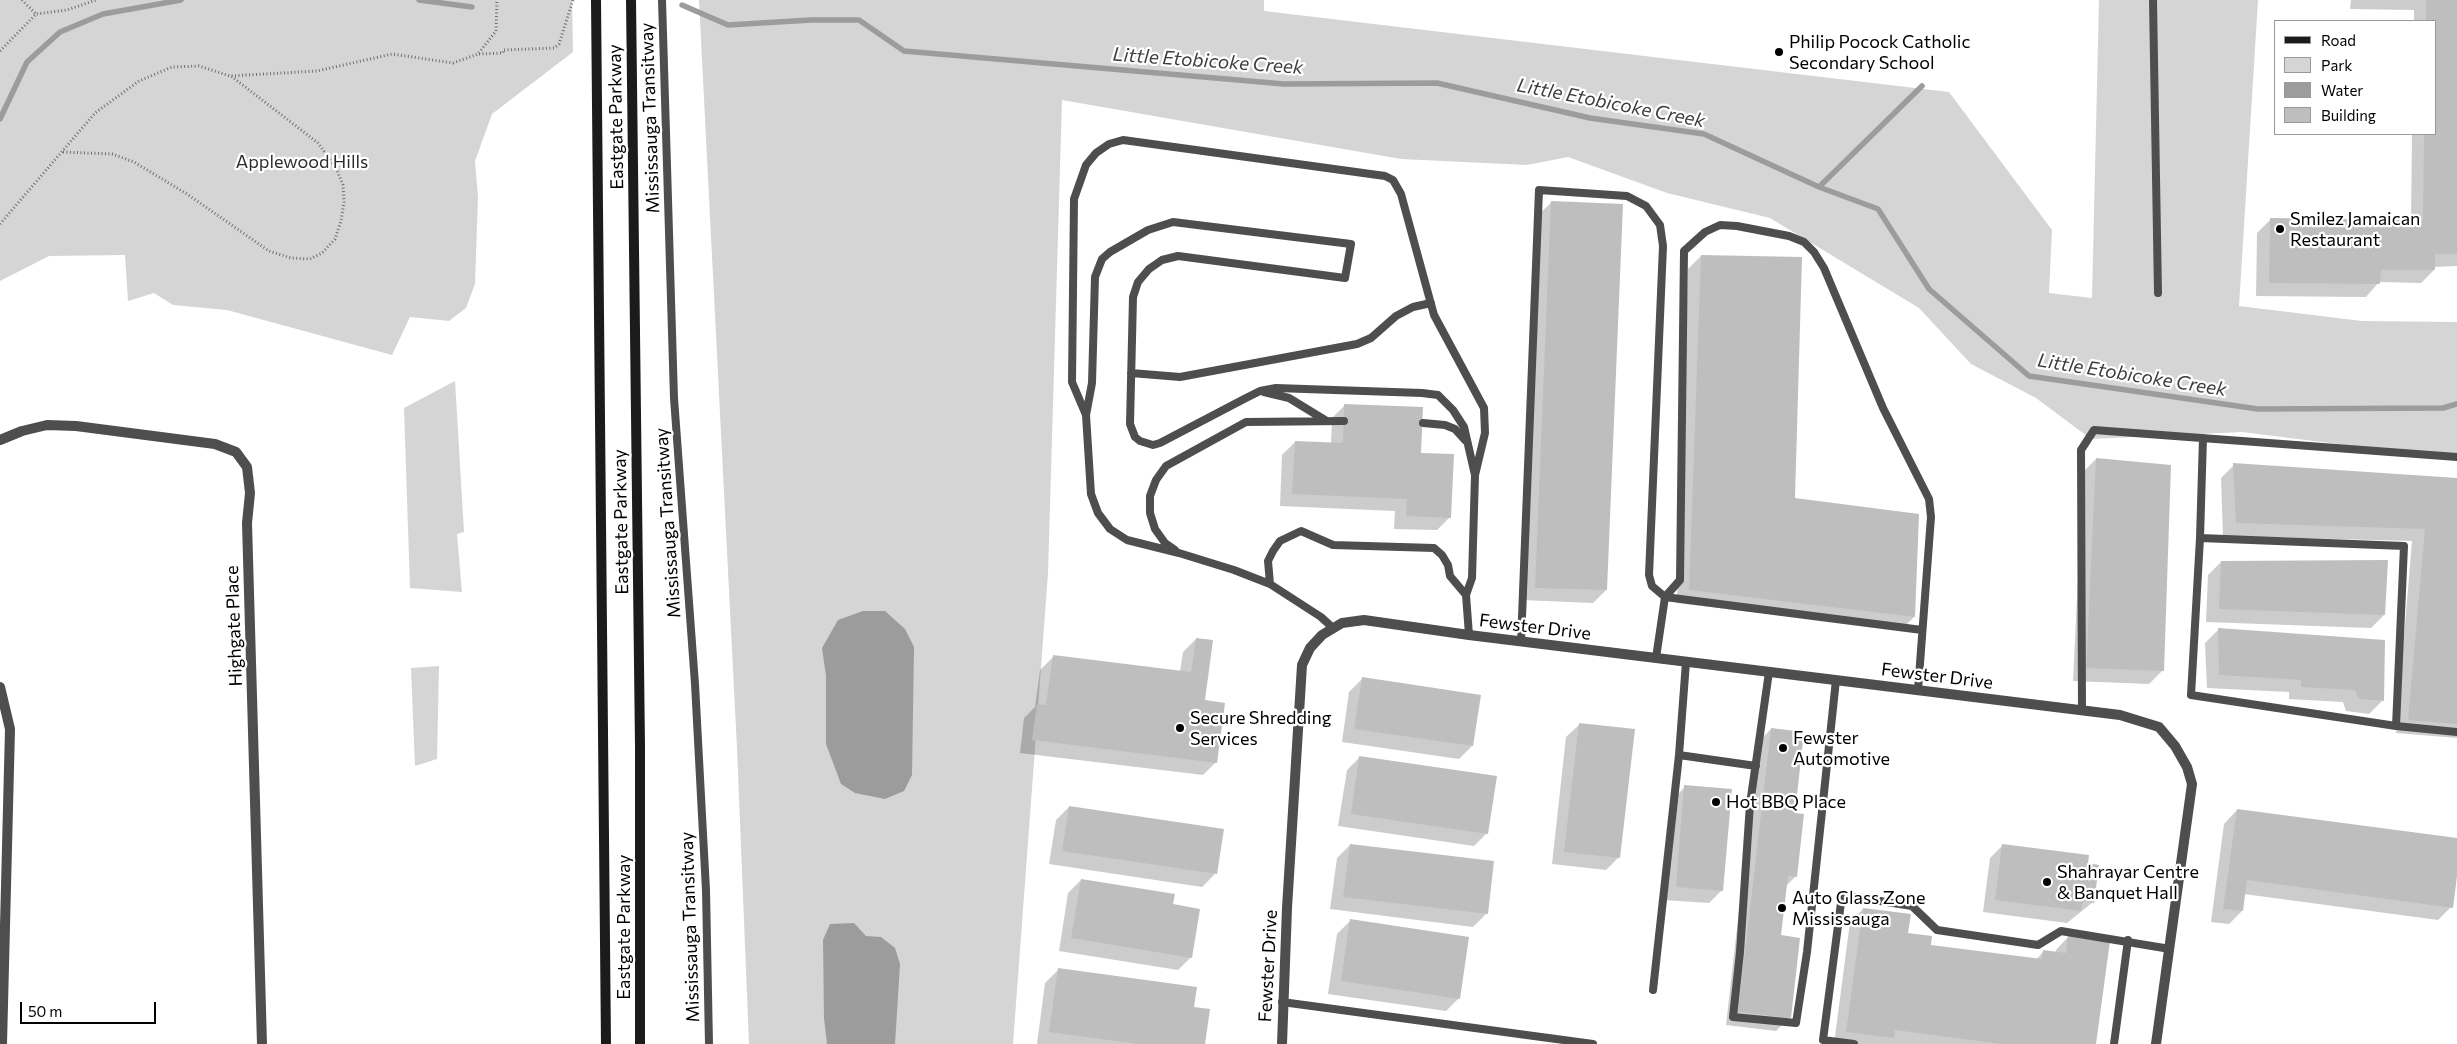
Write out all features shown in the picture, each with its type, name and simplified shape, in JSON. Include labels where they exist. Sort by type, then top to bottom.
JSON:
[{"type":"main road","name":"Eastgate Parkway","points":[[596,0],[606,1044]]},
{"type":"main road","name":"Eastgate Parkway","points":[[631,0],[640,746],[640,1044]]},
{"type":"street","name":"Highgate Place","points":[[0,440],[22,431],[47,426],[76,426],[216,444],[236,452],[247,467],[250,493],[248,523],[262,1044]]},
{"type":"street","name":"Fewster Drive","points":[[1282,1044],[1282,1002],[1302,665],[1310,648],[1322,636],[1342,622],[1364,620],[1521,642],[2120,715],[2159,727],[2175,746],[2187,767],[2192,784],[2170,949]]},
{"type":"street","points":[[0,687],[10,729],[4,802],[2,1044]]},
{"type":"street","points":[[2156,1044],[2170,949]]},
{"type":"lane","name":"Mississauga Transitway","points":[[662,0],[674,398],[695,684],[706,890],[709,1044]]},
{"type":"lane","points":[[2154,0],[2158,293]]},
{"type":"lane","points":[[1086,415],[1072,382],[1074,199],[1086,165],[1096,153],[1109,144],[1123,140],[1385,176],[1398,186],[1401,194],[1434,315],[1484,408],[1485,433],[1475,475],[1472,578],[1466,595],[1469,635]]},
{"type":"lane","points":[[1521,642],[1540,190],[1627,196],[1646,206],[1660,225],[1663,246],[1649,575],[1652,586],[1664,596],[1922,630]]},
{"type":"lane","points":[[1334,628],[1321,617],[1270,584],[1234,570],[1179,553],[1127,540],[1110,529],[1098,513],[1091,494],[1086,415],[1092,383],[1095,277],[1097,267],[1110,252],[1148,230],[1173,222],[1351,244],[1345,278],[1178,256],[1162,260],[1149,269],[1138,282],[1133,298],[1130,424],[1135,437],[1146,444],[1160,443],[1260,391],[1276,388],[1422,393],[1438,395],[1453,410],[1464,427],[1475,475]]},
{"type":"lane","points":[[1656,658],[1664,596],[1680,580],[1684,251],[1705,232],[1720,225],[1736,226],[1789,236],[1804,242],[1824,268],[1883,408],[1929,499],[1931,517],[1918,690]]},
{"type":"lane","points":[[1131,373],[1180,378],[1357,344],[1383,330],[1396,316],[1413,307],[1431,303]]},
{"type":"lane","points":[[1260,391],[1289,398],[1325,420]]},
{"type":"lane","points":[[1179,553],[1165,543],[1155,530],[1150,513],[1150,496],[1156,480],[1166,466],[1246,422],[1301,423],[1325,420],[1344,421]]},
{"type":"lane","points":[[1423,423],[1445,425],[1455,429],[1463,436],[1468,446]]},
{"type":"lane","points":[[2082,711],[2081,450],[2094,430],[2457,457]]},
{"type":"lane","points":[[2203,438],[2200,538],[2191,695],[2396,726],[2457,732]]},
{"type":"lane","points":[[1270,584],[1268,568],[1272,550],[1290,534],[1301,531],[1334,545],[1434,548],[1442,555],[1448,565],[1450,576],[1466,595]]},
{"type":"lane","points":[[2200,538],[2404,546],[2396,726]]},
{"type":"lane","points":[[1653,990],[1679,755],[1686,662]]},
{"type":"lane","points":[[1769,672],[1750,804],[1740,952],[1733,1017],[1796,1023],[1806,952],[1836,680]]},
{"type":"lane","points":[[1679,755],[1756,766]]},
{"type":"lane","points":[[1854,1044],[1823,1040],[1842,895],[1912,906],[1937,930],[2038,945],[2060,931],[2128,940],[2170,949]]},
{"type":"lane","points":[[2114,1044],[2128,940]]},
{"type":"lane","points":[[1282,1002],[1593,1044]]},
{"type":"path","points":[[22,0],[36,14]]},
{"type":"path","points":[[0,51],[36,14],[67,10],[96,0]]},
{"type":"path","points":[[478,54],[496,31],[497,0]]},
{"type":"path","points":[[230,76],[317,71],[392,54],[453,63],[478,54],[503,53],[503,50],[554,48],[559,44],[573,0]]},
{"type":"path","points":[[0,224],[95,113],[139,81],[172,67],[199,66],[230,76],[318,144],[336,168],[343,185],[344,202],[341,221],[335,239],[322,253],[310,259],[290,258],[269,251],[187,194],[134,162],[112,154],[63,152]]},
{"type":"green space","name":"Applewood Hills","points":[[0,0],[572,0],[573,52],[492,114],[475,161],[478,197],[475,284],[466,308],[449,321],[410,317],[392,355],[227,310],[173,305],[154,293],[128,301],[125,255],[49,256],[0,281]]},
{"type":"green space","points":[[699,0],[1264,0],[1264,11],[1949,92],[2052,230],[2049,293],[2092,298],[2099,0],[2258,0],[2239,306],[2362,321],[2457,322],[2457,459],[2242,432],[2091,439],[2036,398],[1971,364],[1919,308],[1770,218],[1667,193],[1568,157],[1527,165],[1401,159],[1062,100],[1048,573],[1013,1044],[749,1044],[737,748]]},
{"type":"green space","points":[[455,381],[464,532],[457,534],[462,592],[410,588],[404,408]]},
{"type":"green space","points":[[439,666],[437,759],[415,766],[411,668]]},
{"type":"water","points":[[863,611],[885,611],[905,629],[914,647],[912,775],[904,791],[885,799],[855,793],[841,784],[826,744],[826,676],[822,648],[838,620]]},
{"type":"water","points":[[854,923],[866,936],[881,937],[895,948],[900,964],[895,1044],[827,1044],[824,1018],[823,940],[830,924]]},
{"type":"building","points":[[2426,0],[2457,0],[2457,254],[2435,254],[2435,270],[2381,270],[2380,284],[2269,283],[2270,218],[2423,220],[2424,135],[2437,135],[2437,20],[2426,20]]},
{"type":"building","points":[[1551,201],[1623,204],[1607,590],[1535,588]]},
{"type":"building","points":[[1701,255],[1802,257],[1795,498],[1919,514],[1915,617],[1689,590]]},
{"type":"building","points":[[1344,404],[1423,407],[1421,453],[1454,454],[1451,518],[1406,516],[1407,499],[1292,494],[1295,441],[1343,443]]},
{"type":"building","points":[[2096,458],[2171,465],[2164,671],[2086,668]]},
{"type":"building","points":[[2233,463],[2457,478],[2457,724],[2408,720],[2425,529],[2236,523]]},
{"type":"building","points":[[2388,560],[2385,615],[2219,609],[2221,561]]},
{"type":"building","points":[[2218,628],[2385,640],[2384,701],[2359,699],[2355,690],[2301,687],[2301,680],[2219,675]]},
{"type":"building","points":[[1196,638],[1213,640],[1205,700],[1225,703],[1217,763],[1032,740],[1037,704],[1046,705],[1053,655],[1191,672]]},
{"type":"building","points":[[1362,677],[1481,695],[1473,746],[1354,729]]},
{"type":"building","points":[[1579,723],[1635,729],[1620,858],[1564,852]]},
{"type":"building","points":[[1771,728],[1804,732],[1795,813],[1804,814],[1797,877],[1788,876],[1781,935],[1800,938],[1791,1018],[1738,1012]]},
{"type":"building","points":[[1359,756],[1497,776],[1488,834],[1351,814]]},
{"type":"building","points":[[1684,785],[1732,789],[1723,891],[1676,887]]},
{"type":"building","points":[[1069,806],[1224,829],[1217,874],[1062,851]]},
{"type":"building","points":[[2237,809],[2457,838],[2457,876],[2453,908],[2247,880],[2243,911],[2223,909]]},
{"type":"building","points":[[1350,844],[1494,861],[1488,914],[1343,897]]},
{"type":"building","name":"Shahrayar Centre & Banquet Hall","points":[[2002,844],[2089,855],[2088,863],[2099,865],[2094,903],[2083,901],[2081,911],[1995,900]]},
{"type":"building","points":[[1081,879],[1175,894],[1173,904],[1200,909],[1192,958],[1071,938]]},
{"type":"building","points":[[1863,908],[1911,914],[1908,933],[1932,936],[1931,945],[2042,959],[2043,950],[2066,953],[2068,935],[2110,941],[2096,1044],[2001,1044],[1895,1030],[1894,1038],[1846,1032]]},
{"type":"building","points":[[1350,919],[1469,937],[1460,999],[1341,981]]},
{"type":"building","points":[[1058,968],[1197,987],[1194,1007],[1210,1009],[1205,1044],[1138,1044],[1049,1032]]},
{"type":"waterway","name":"Little Etobicoke Creek","points":[[0,119],[27,62],[60,32],[103,14],[181,0]]},
{"type":"waterway","name":"Little Etobicoke Creek","points":[[419,0],[472,7]]},
{"type":"waterway","name":"Little Etobicoke Creek","points":[[682,5],[728,25],[811,20],[859,20],[904,51],[1284,84],[1437,83],[1590,118],[1704,134],[1819,187],[1878,209],[1929,289],[2029,376],[2258,409],[2443,408],[2457,404]]},
{"type":"waterway","points":[[1819,187],[1922,86]]},
{"type":"place","name":"Philip Pocock Catholic Secondary School","points":[[1779,52]]},
{"type":"place","name":"Smilez Jamaican Restaurant","points":[[2280,229]]},
{"type":"place","name":"Secure Shredding Services","points":[[1180,728]]},
{"type":"place","name":"Fewster Automotive","points":[[1783,748]]},
{"type":"place","name":"Hot BBQ Place","points":[[1716,802]]},
{"type":"place","name":"Shahrayar Centre & Banquet Hall","points":[[2047,882]]},
{"type":"place","name":"Auto Glass Zone Mississauga","points":[[1782,908]]}]
